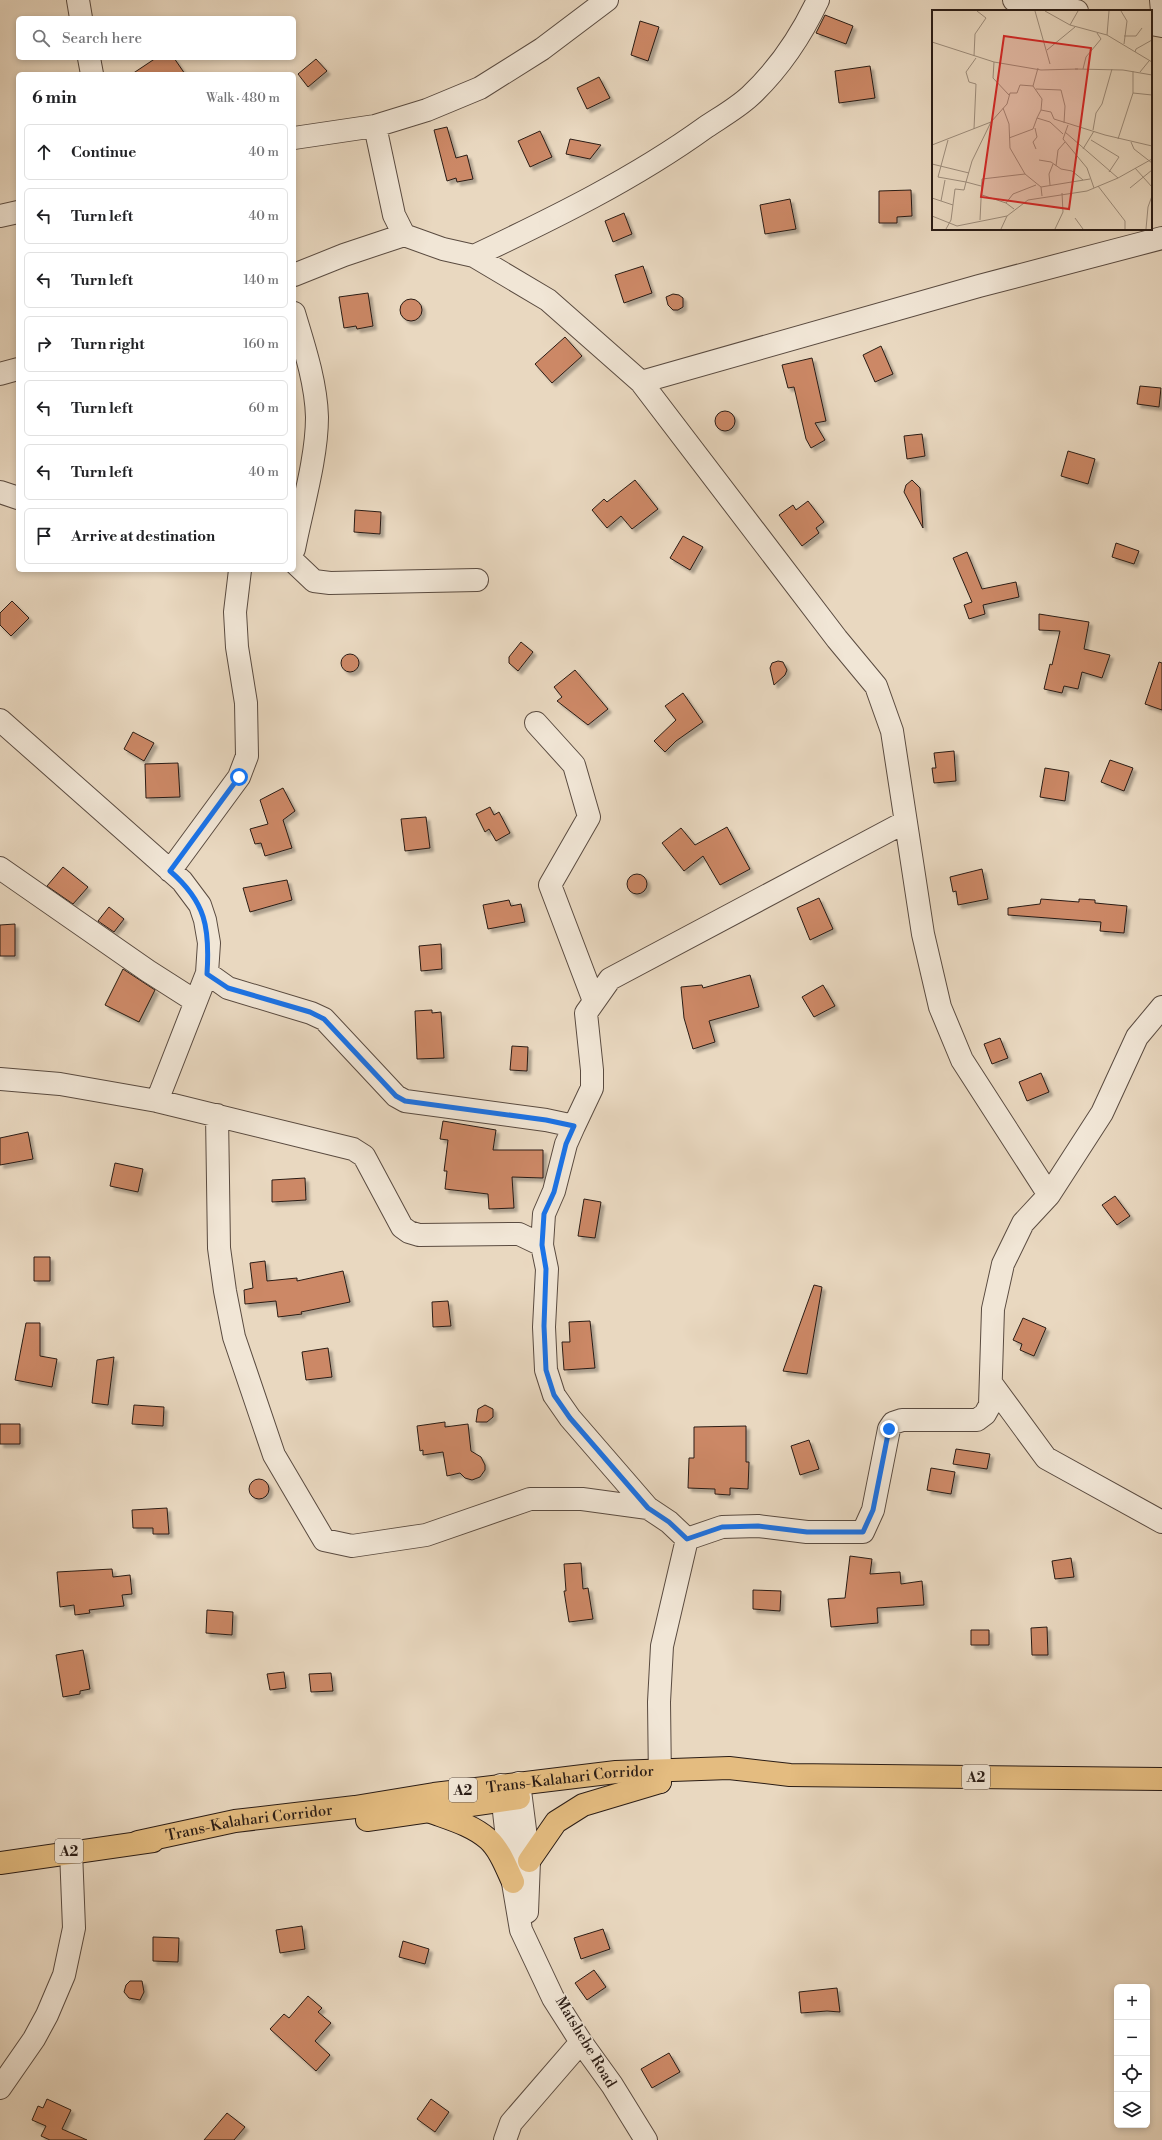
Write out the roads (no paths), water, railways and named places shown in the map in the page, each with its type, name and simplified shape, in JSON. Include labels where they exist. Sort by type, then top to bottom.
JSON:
[{"type":"highway","name":"Trans-Kalahari Corridor","points":[[138,1842],[236,1821],[355,1807],[434,1794],[511,1792],[660,1776],[730,1780],[790,1775],[1162,1779]]},
{"type":"highway","points":[[529,1861],[556,1822],[583,1805],[660,1776]]},
{"type":"highway","name":"Trans-Kalahari Corridor","points":[[0,1863],[138,1842],[240,1835],[429,1811],[511,1792]]},
{"type":"highway","points":[[429,1811],[465,1824],[488,1839],[499,1854],[513,1882]]},
{"type":"street","points":[[78,0],[82,16]]},
{"type":"street","points":[[296,138],[375,126],[428,110],[480,88],[542,49],[607,0]]},
{"type":"street","points":[[474,256],[571,210],[666,156],[750,96],[782,62],[806,27],[818,0]]},
{"type":"street","points":[[1014,0],[1071,10]]},
{"type":"street","points":[[1160,0],[1162,11]]},
{"type":"street","points":[[1152,24],[1162,26]]},
{"type":"street","points":[[89,60],[92,72]]},
{"type":"street","points":[[375,126],[394,215],[404,235]]},
{"type":"street","points":[[0,216],[16,212]]},
{"type":"street","points":[[296,274],[344,255],[404,235],[443,249],[474,256],[548,300],[641,382],[837,639],[876,686],[892,731],[923,934],[940,1007],[962,1060],[1049,1195]]},
{"type":"street","points":[[641,382],[979,286],[1162,238]]},
{"type":"street","points":[[296,321],[313,385],[317,418],[314,450],[296,539]]},
{"type":"street","points":[[0,374],[16,370]]},
{"type":"street","points":[[0,492],[16,497]]},
{"type":"street","points":[[296,564],[314,581],[330,583],[477,580]]},
{"type":"street","points":[[170,871],[239,777],[247,756],[246,704],[237,647],[235,612],[240,572]]},
{"type":"street","points":[[0,720],[182,881],[200,905],[205,920],[209,943],[207,974],[195,1001],[157,1101]]},
{"type":"street","points":[[536,723],[574,765],[589,817],[550,885],[594,1001]]},
{"type":"street","points":[[687,1539],[669,1522],[648,1508],[570,1418],[554,1395],[546,1370],[544,1326],[546,1269],[542,1245],[544,1214],[554,1192],[566,1144],[592,1088],[592,1070],[586,1013],[610,979],[905,822]]},
{"type":"street","points":[[0,868],[148,971],[195,1001]]},
{"type":"street","points":[[207,974],[228,988],[310,1012],[324,1019],[396,1096],[405,1101],[546,1120],[574,1126]]},
{"type":"street","points":[[687,1539],[722,1527],[758,1526],[807,1532],[863,1532],[873,1510],[889,1429],[893,1423],[902,1420],[977,1420],[986,1414],[990,1406],[993,1309],[1003,1264],[1023,1223],[1049,1195],[1102,1112],[1137,1037],[1162,1008]]},
{"type":"street","points":[[0,1080],[60,1084],[157,1101],[358,1151],[364,1156],[402,1226],[409,1232],[419,1235],[519,1234],[542,1245]]},
{"type":"street","points":[[216,1115],[219,1248],[225,1291],[234,1337],[274,1455],[324,1540],[352,1546],[426,1535],[530,1499],[582,1499],[648,1508]]},
{"type":"street","points":[[991,1383],[1046,1458],[1162,1522]]},
{"type":"street","points":[[660,1776],[659,1702],[662,1646],[687,1539]]},
{"type":"street","points":[[511,1792],[529,1861],[526,1943]]},
{"type":"street","points":[[511,1792],[513,1882],[519,1922],[526,1943],[553,1998],[581,2042],[612,2085],[646,2140]]},
{"type":"street","points":[[0,2088],[34,2039],[47,2015],[64,1975],[74,1928],[71,1851]]},
{"type":"street","name":"Matshebe Road","points":[[526,1943],[646,2140]]},
{"type":"street","points":[[505,2140],[511,2123],[581,2042]]}]
